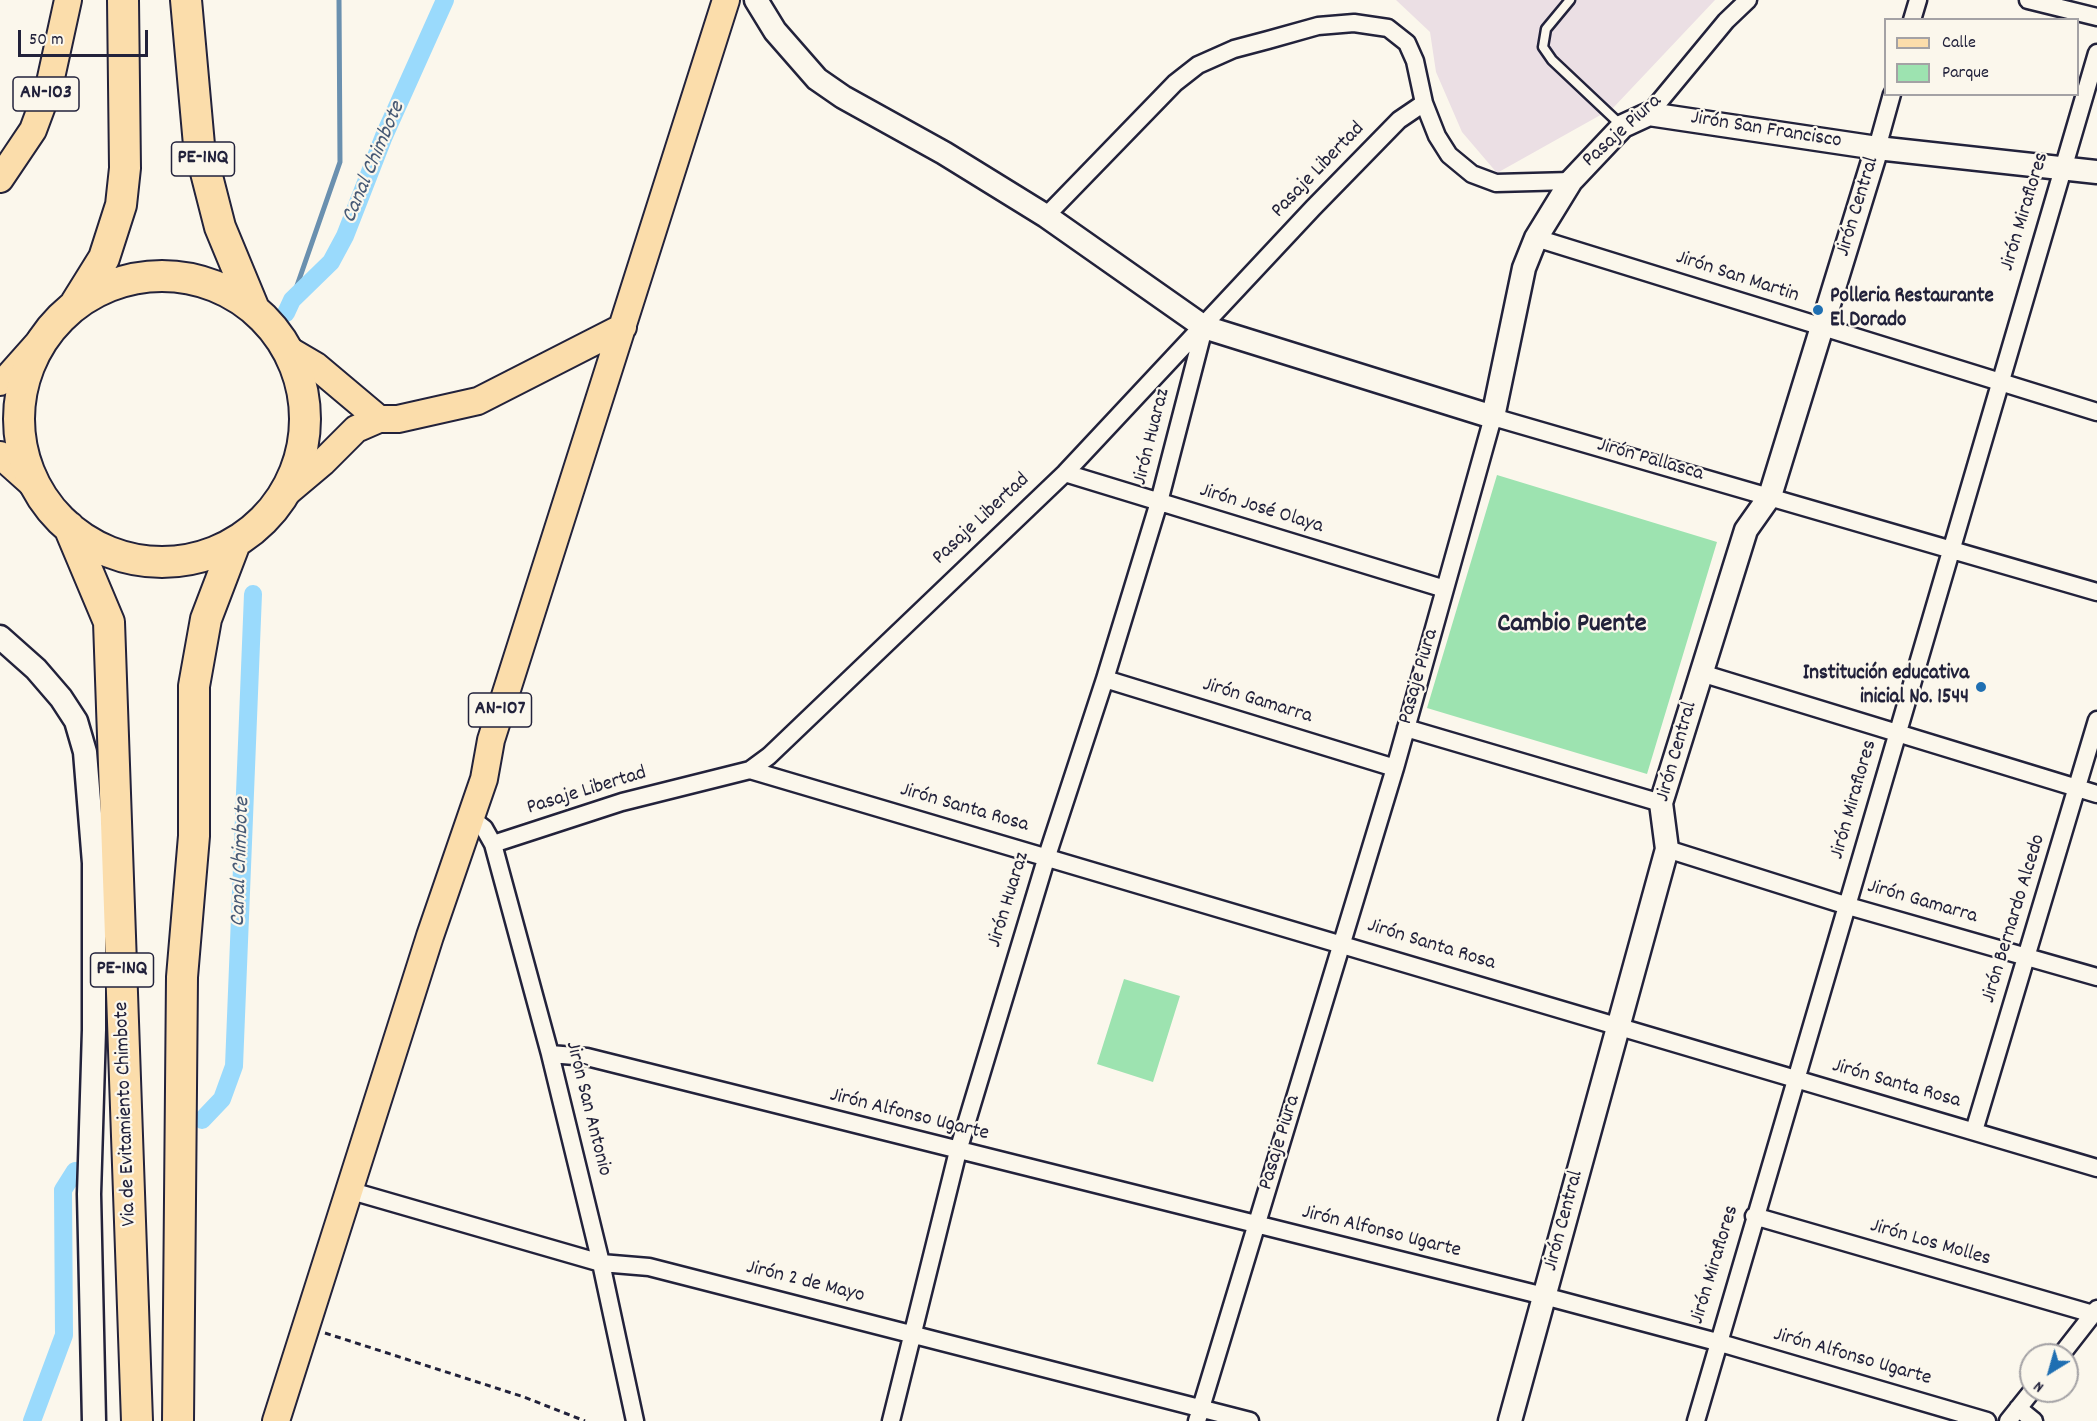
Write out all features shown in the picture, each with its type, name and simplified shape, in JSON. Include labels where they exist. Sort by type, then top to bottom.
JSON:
[{"type":"highway","name":"PE-1NQ","points":[[76,303],[104,258],[121,205],[125,168],[123,0]]},
{"type":"highway","name":"PE-1NQ","points":[[186,0],[199,145],[220,227],[254,309]]},
{"type":"highway","name":"PE-1NQ","points":[[166,275],[213,285],[254,309],[273,327],[287,349],[301,384],[306,422],[300,459],[285,494],[263,522],[235,543],[194,559],[150,561],[106,550],[69,527],[51,509],[37,488],[22,452],[18,414],[24,375],[41,340],[57,320],[76,303],[118,281],[166,275]]},
{"type":"highway","name":"Via de Evitamiento Chimbote","points":[[69,527],[109,622],[136,1339],[137,1421]]},
{"type":"highway","name":"PE-1NQ","points":[[178,1421],[182,977],[194,836],[194,686],[206,619],[235,543]]},
{"type":"main road","name":"AN-103","points":[[0,179],[33,130],[49,87],[68,0]]},
{"type":"main road","name":"AN-107","points":[[276,1421],[430,936],[484,779],[491,740],[726,0]]},
{"type":"main road","points":[[285,494],[323,462],[356,429],[379,419],[398,419],[478,401],[623,327]]},
{"type":"main road","points":[[0,382],[9,376],[41,340]]},
{"type":"main road","points":[[287,349],[316,366],[379,419]]},
{"type":"main road","points":[[0,455],[37,488]]},
{"type":"street","name":"Jirón Pallasca","points":[[756,0],[775,32],[816,79],[843,97],[944,153],[1046,216],[1204,327],[1493,417],[2097,592]]},
{"type":"street","name":"Pasaje Piura","points":[[1198,1415],[1395,768],[1493,417],[1520,285],[1536,237],[1570,181],[1623,126],[1649,114],[1726,21],[1748,0]]},
{"type":"street","points":[[1913,18],[1918,0]]},
{"type":"street","points":[[2028,0],[2097,17]]},
{"type":"street","points":[[1046,216],[1175,83],[1198,65],[1234,49],[1318,26],[1354,23],[1388,28],[1407,43],[1415,61],[1424,103],[1437,136],[1449,155],[1472,174],[1496,183],[1570,181]]},
{"type":"street","name":"Jirón Miraflores","points":[[1696,1421],[1717,1342],[1848,906],[1999,382],[2097,53]]},
{"type":"street","name":"Jirón Central","points":[[1510,1421],[1666,849],[1661,803],[1746,530],[1770,496],[1823,329],[1891,96]]},
{"type":"street","name":"Pasaje Libertad","points":[[493,844],[622,802],[750,770],[792,736],[907,622],[1065,472],[1399,120],[1424,103]]},
{"type":"street","name":"Jirón San Francisco","points":[[1649,114],[1877,148],[2097,172]]},
{"type":"street","name":"Jirón San Martin","points":[[1536,237],[1823,329],[2097,412]]},
{"type":"street","name":"Jirón Huaraz","points":[[891,1421],[958,1151],[1047,856],[1106,679],[1159,502],[1204,327]]},
{"type":"street","name":"Jirón José Olaya","points":[[1065,472],[1445,589]]},
{"type":"street","points":[[0,637],[36,669],[61,699],[76,721],[85,752],[94,863],[89,1194],[94,1421]]},
{"type":"street","points":[[1701,673],[2097,794]]},
{"type":"street","name":"Jirón Gamarra","points":[[1106,679],[1395,768]]},
{"type":"street","name":"Jirón Bernardo Alcedo","points":[[1974,1131],[2097,720]]},
{"type":"street","points":[[1406,728],[1661,803]]},
{"type":"street","name":"Jirón Santa Rosa","points":[[750,770],[2097,1167]]},
{"type":"street","name":"Jirón San Antonio","points":[[471,818],[484,828],[493,844],[550,1054],[601,1263],[634,1421]]},
{"type":"street","name":"Jirón Gamarra","points":[[1666,849],[1848,906],[2097,977]]},
{"type":"street","name":"Jirón Alfonso Ugarte","points":[[550,1054],[588,1057],[1544,1296],[1717,1342],[1987,1421]]},
{"type":"street","name":"Jirón 2 de Mayo","points":[[348,1190],[601,1263],[649,1267],[912,1334],[1198,1415],[1250,1421]]},
{"type":"street","name":"Jirón Los Molles","points":[[1755,1216],[2095,1311]]},
{"type":"street","points":[[2070,1343],[2095,1311]]},
{"type":"street","points":[[2022,1403],[2013,1415],[2034,1421]]},
{"type":"lane","points":[[1570,0],[1546,29],[1543,46],[1552,60],[1623,126]]},
{"type":"path","points":[[305,1326],[524,1397],[585,1421]]},
{"type":"shaded area","points":[[1396,0],[1715,0],[1613,108],[1497,173],[1462,132],[1436,72],[1430,32]]},
{"type":"green space","points":[[1497,475],[1717,542],[1647,774],[1427,708]]},
{"type":"green space","points":[[1124,979],[1180,996],[1153,1082],[1097,1064]]},
{"type":"waterway","points":[[292,300],[340,162],[339,0]]},
{"type":"waterway","name":"Canal Chimbote","points":[[286,313],[292,300],[331,262],[345,236],[384,136],[445,0]]},
{"type":"waterway","name":"Canal Chimbote","points":[[202,1120],[222,1099],[234,1066],[253,594]]},
{"type":"waterway","name":"Canal Chimbote","points":[[32,1421],[64,1335],[63,1190],[75,1171]]},
{"type":"place","name":"Polleria Restaurante El Dorado","points":[[1818,310]]},
{"type":"place","name":"Institución educativa inicial No. 1544","points":[[1981,687]]},
{"type":"district","name":"Cambio Puente","points":[[1572,626]]}]
